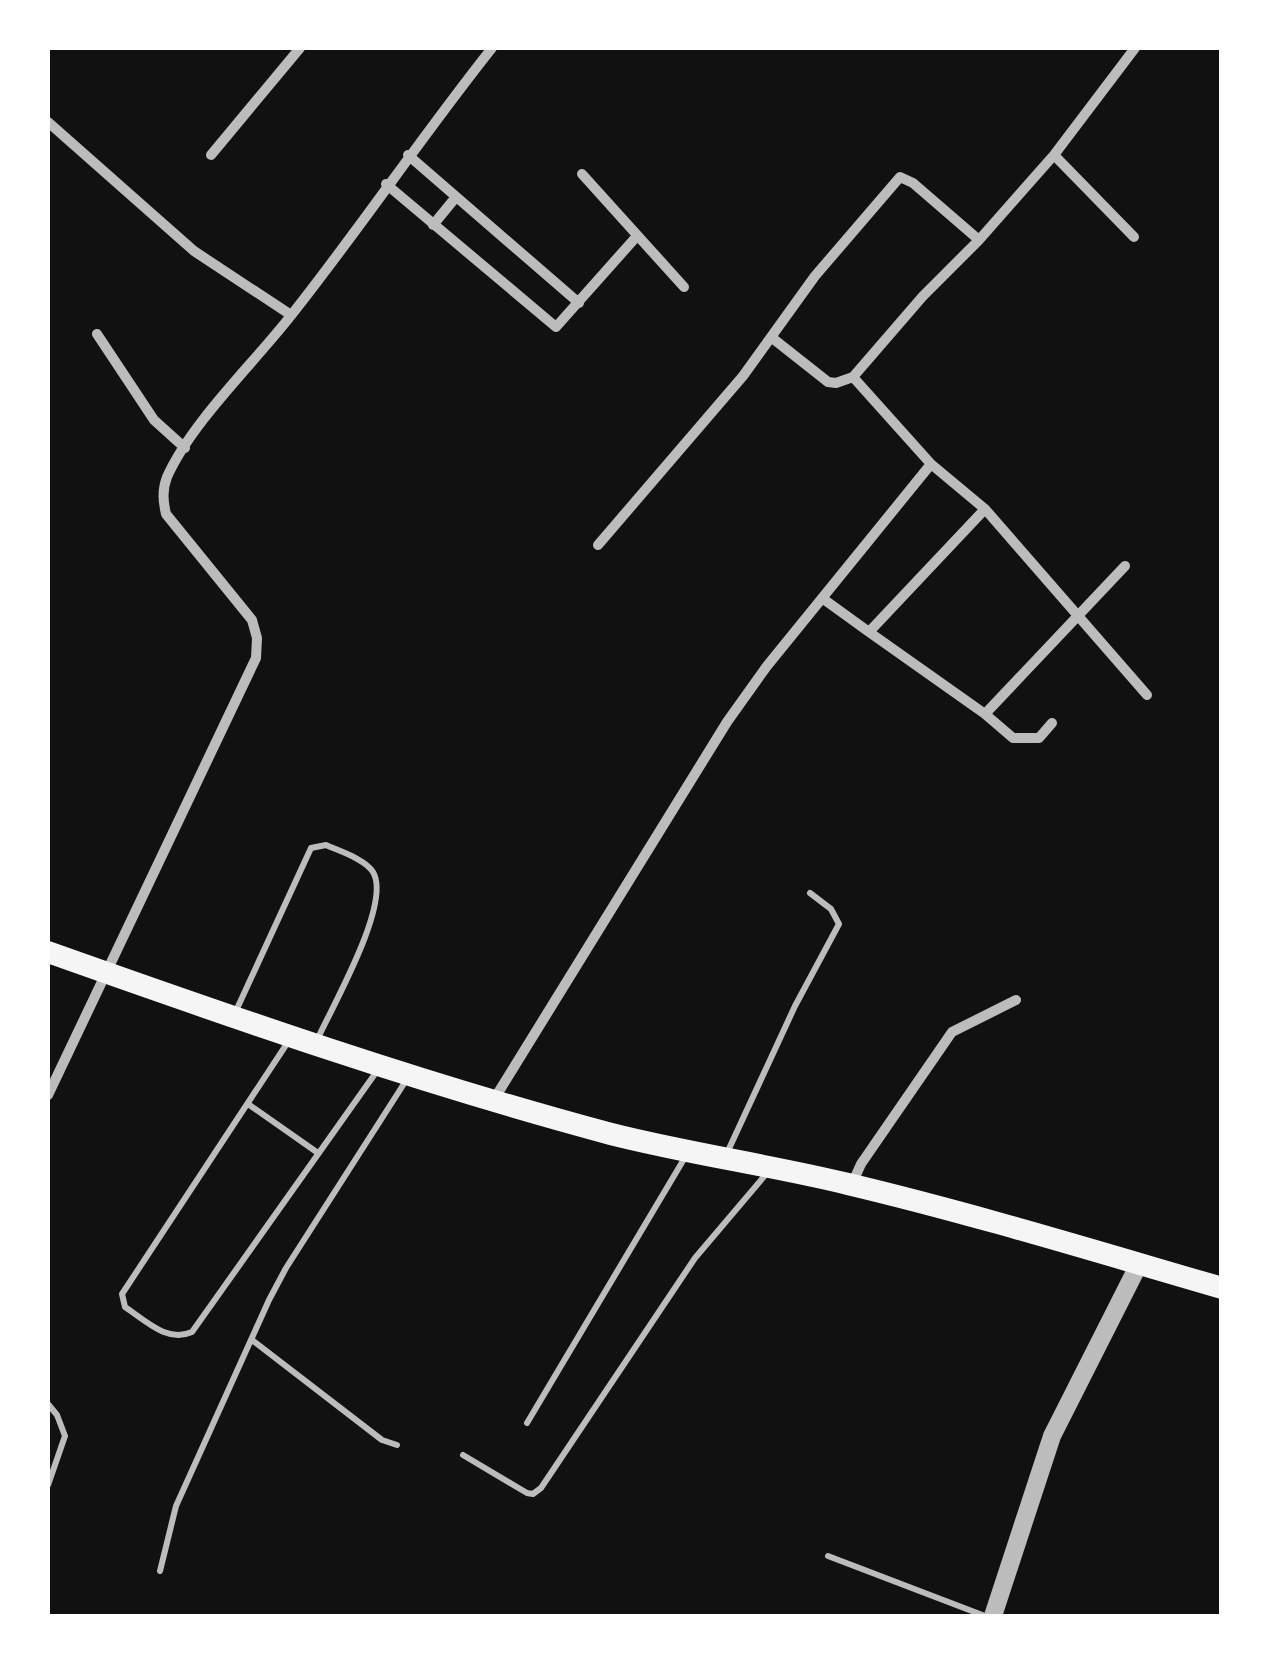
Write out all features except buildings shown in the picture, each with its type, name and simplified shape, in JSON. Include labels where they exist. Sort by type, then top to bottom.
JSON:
[{"type":"main road","points":[[48,952],[291,1038],[494,1101],[687,1153],[772,1166],[852,1185],[1222,1288]]},
{"type":"street","points":[[211,156],[300,48]]},
{"type":"street","points":[[48,1095],[256,658],[257,638],[252,620],[166,514],[162,498],[166,478],[492,48]]},
{"type":"street","points":[[771,336],[828,382],[854,377],[1054,155],[1135,48]]},
{"type":"street","points":[[48,122],[194,251],[291,315]]},
{"type":"street","points":[[408,155],[579,304]]},
{"type":"street","points":[[1054,155],[1134,237]]},
{"type":"street","points":[[582,174],[684,286]]},
{"type":"street","points":[[598,544],[743,376],[814,276],[900,176],[978,240]]},
{"type":"street","points":[[386,184],[550,325],[560,326],[638,236]]},
{"type":"street","points":[[432,224],[456,197]]},
{"type":"street","points":[[96,334],[154,420],[185,448]]},
{"type":"street","points":[[854,377],[930,464],[985,509],[1147,695]]},
{"type":"street","points":[[494,1101],[728,722],[930,464]]},
{"type":"street","points":[[869,632],[985,509]]},
{"type":"street","points":[[985,714],[1126,566]]},
{"type":"street","points":[[822,598],[1013,738],[1039,738],[1052,722]]},
{"type":"street","points":[[852,1185],[861,1164],[952,1032],[1016,1000]]},
{"type":"street","points":[[993,1616],[1052,1436],[1139,1264]]},
{"type":"lane","points":[[233,1018],[312,848],[326,844],[371,867],[377,882],[376,902],[315,1045]]},
{"type":"lane","points":[[724,1159],[795,1006],[839,924],[831,908],[810,894]]},
{"type":"lane","points":[[291,1038],[122,1294],[125,1308],[166,1334],[180,1338],[192,1332],[380,1066]]},
{"type":"lane","points":[[160,1571],[176,1506],[286,1268],[409,1075]]},
{"type":"lane","points":[[248,1104],[318,1153]]},
{"type":"lane","points":[[527,1423],[687,1153]]},
{"type":"lane","points":[[463,1454],[527,1493],[541,1488],[695,1258],[772,1166]]},
{"type":"lane","points":[[252,1340],[382,1440],[397,1446]]},
{"type":"lane","points":[[48,1404],[65,1436],[48,1485]]},
{"type":"lane","points":[[828,1556],[985,1616]]}]
